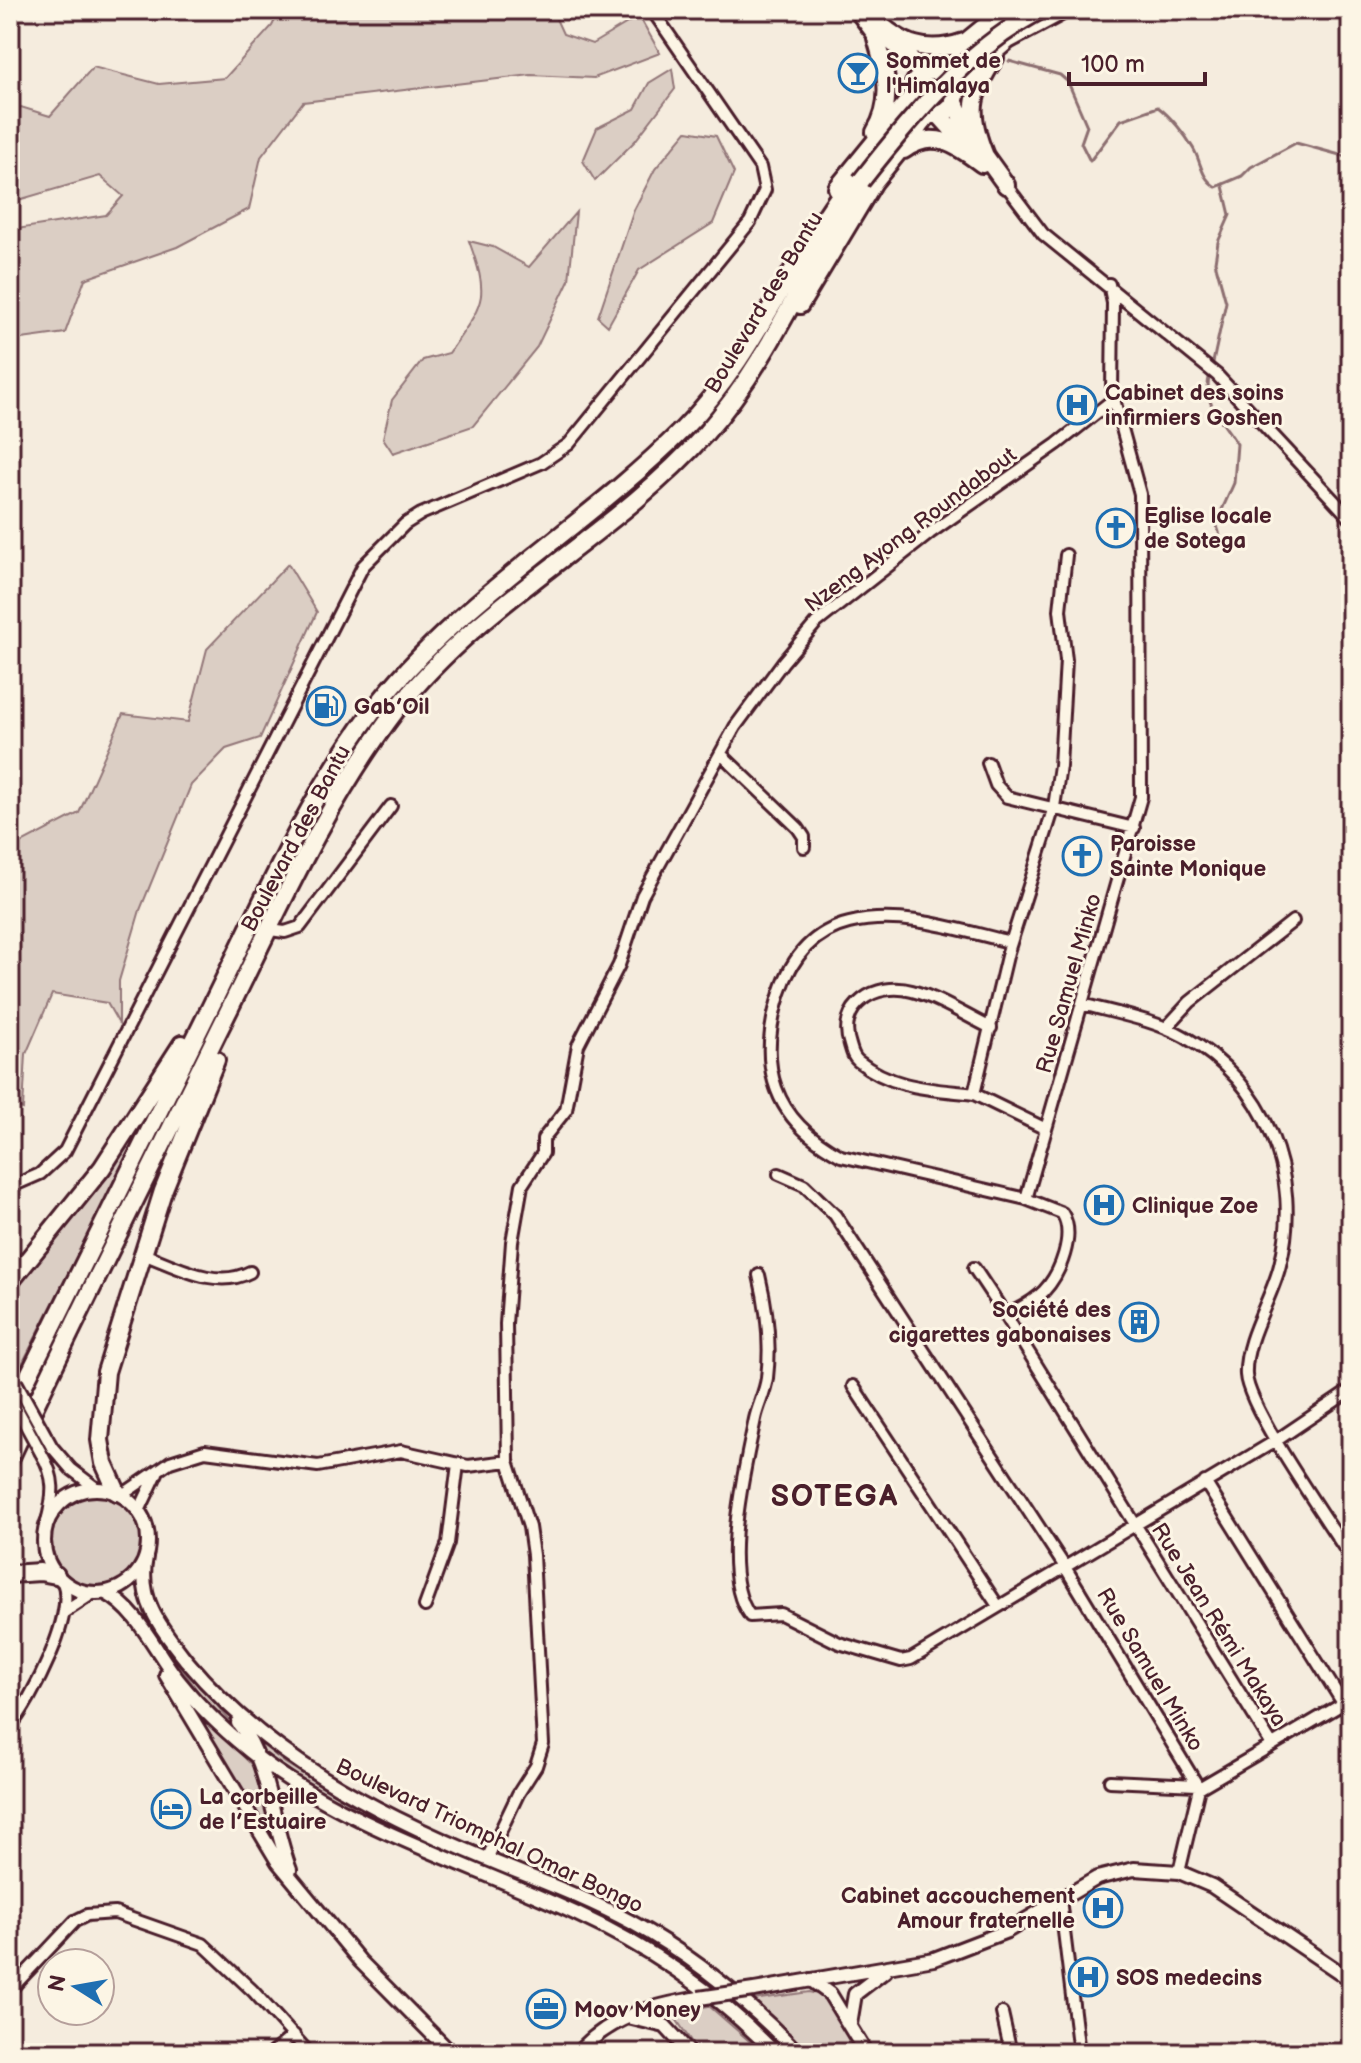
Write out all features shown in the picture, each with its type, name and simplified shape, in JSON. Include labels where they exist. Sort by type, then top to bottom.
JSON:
[{"type":"highway","points":[[856,176],[912,91],[929,72],[1005,10]]},
{"type":"highway","points":[[856,176],[936,79],[978,39],[1019,10]]},
{"type":"highway","points":[[856,176],[965,65],[1016,24],[1041,10]]},
{"type":"highway","points":[[707,432],[743,390],[796,313],[887,163],[1006,43],[1064,10]]},
{"type":"highway","points":[[870,14],[898,39],[925,49],[937,50],[964,42]]},
{"type":"highway","points":[[870,14],[905,58],[929,72],[948,76],[967,131],[984,160]]},
{"type":"highway","points":[[876,38],[912,91],[920,110],[934,114],[1006,185]]},
{"type":"highway","points":[[856,176],[886,108],[887,80],[876,38]]},
{"type":"highway","points":[[984,160],[972,120],[973,101],[980,81],[1006,43]]},
{"type":"highway","points":[[887,163],[918,141],[936,138],[955,144],[984,160]]},
{"type":"highway","name":"Boulevard des Bantu","points":[[10,1413],[256,914],[339,759],[411,665],[484,596],[621,488],[693,418],[739,360],[856,176]]},
{"type":"highway","name":"Boulevard des Bantu","points":[[10,1459],[251,967],[358,764],[428,673],[500,606],[644,493],[707,432],[759,359],[856,176]]},
{"type":"highway","points":[[10,1282],[87,1189],[129,1128],[256,914]]},
{"type":"highway","points":[[120,1494],[103,1458],[101,1398],[109,1359],[172,1165],[251,967]]},
{"type":"highway","points":[[10,1266],[30,1258]]},
{"type":"highway","points":[[10,1574],[40,1572],[60,1579]]},
{"type":"main road","points":[[855,10],[876,38]]},
{"type":"main road","points":[[96,1488],[120,1494],[139,1511],[148,1530],[146,1557],[134,1578],[99,1593],[60,1579],[44,1546],[47,1522],[67,1498],[96,1488]]},
{"type":"main road","name":"Boulevard Triomphal Omar Bongo","points":[[146,1557],[143,1586],[147,1602],[160,1626],[192,1667],[241,1719],[300,1765],[353,1796],[487,1859],[604,1908],[654,1935],[719,1980],[798,2053]]},
{"type":"main road","name":"Boulevard Triomphal Omar Bongo","points":[[99,1593],[129,1608],[197,1702],[259,1758],[295,1785],[348,1813],[579,1914],[625,1938],[714,1996],[775,2053]]},
{"type":"main road","points":[[140,1626],[252,1820],[296,1884],[360,1961],[451,2053]]},
{"type":"main road","points":[[192,1667],[202,1685],[243,1728],[259,1758],[275,1827],[296,1884]]},
{"type":"main road","points":[[578,2053],[606,2028],[649,2007],[934,1959],[1026,1922],[1060,1899],[1116,1872],[1179,1872],[1212,1886],[1351,1980]]},
{"type":"main road","points":[[850,2024],[857,1991],[891,1967]]},
{"type":"main road","points":[[811,1980],[830,1994],[866,2053]]},
{"type":"main road","points":[[673,2033],[669,2015],[674,2002]]},
{"type":"main road","points":[[628,2017],[650,2021],[673,2033],[690,2053]]},
{"type":"street","points":[[10,1187],[28,1181],[55,1163],[83,1121],[194,893],[363,566],[398,531],[421,514],[541,463],[569,444],[659,331],[731,249],[756,212],[765,190],[760,167],[652,10]]},
{"type":"street","points":[[1006,185],[1043,234],[1207,365],[1351,519]]},
{"type":"street","name":"Rue Samuel Minko","points":[[1026,1199],[1134,828],[1143,768],[1140,494],[1114,399],[1110,368],[1113,303],[1109,284]]},
{"type":"street","points":[[1112,326],[1124,309],[1141,310]]},
{"type":"street","name":"Nzeng Ayong Roundabout","points":[[487,1859],[518,1794],[536,1766],[544,1732],[533,1555],[529,1527],[508,1461],[506,1324],[518,1197],[530,1168],[543,1153],[543,1139],[566,1110],[578,1045],[619,965],[642,896],[735,727],[783,662],[816,623],[930,533],[1057,444],[1114,399]]},
{"type":"street","points":[[974,1094],[1010,942],[1054,807],[1060,766],[1066,660],[1060,610],[1066,555]]},
{"type":"street","points":[[722,755],[798,828],[804,837],[804,847]]},
{"type":"street","points":[[988,763],[996,785],[1007,797],[1134,828]]},
{"type":"street","points":[[270,930],[285,932],[300,927],[391,806]]},
{"type":"street","points":[[1006,1316],[1046,1290],[1067,1243],[1068,1227],[1062,1213],[1026,1199],[841,1156],[818,1143],[785,1107],[768,1060],[767,1037],[787,971],[802,949],[846,923],[877,919],[910,920],[1010,942]]},
{"type":"street","points":[[1166,1028],[1190,1002],[1289,925]]},
{"type":"street","points":[[991,1028],[910,990],[868,993],[854,1006],[845,1033],[854,1059],[885,1078],[919,1090],[974,1094],[1046,1129]]},
{"type":"street","points":[[1082,1004],[1166,1028],[1219,1059],[1253,1097],[1279,1149],[1287,1193],[1286,1236],[1246,1374],[1256,1404],[1351,1558]]},
{"type":"street","name":"Rue Samuel Minko","points":[[779,1174],[804,1185],[835,1215],[1065,1567],[1198,1786]]},
{"type":"street","points":[[143,1254],[219,1280],[235,1280],[250,1272]]},
{"type":"street","points":[[974,1268],[1131,1521]]},
{"type":"street","points":[[759,1275],[769,1345],[767,1379],[746,1469],[735,1573],[738,1594],[750,1616],[781,1614],[839,1643],[901,1661],[911,1659],[1065,1567],[1131,1521],[1205,1482],[1349,1395]]},
{"type":"street","points":[[12,1377],[52,1447],[71,1469],[96,1488]]},
{"type":"street","points":[[853,1386],[998,1606]]},
{"type":"street","points":[[10,1396],[51,1470],[54,1486],[47,1522]]},
{"type":"street","points":[[120,1494],[177,1458],[205,1451],[318,1466],[401,1451],[480,1467],[508,1461]]},
{"type":"street","points":[[425,1606],[448,1543],[458,1464]]},
{"type":"street","points":[[139,1511],[157,1471]]},
{"type":"street","points":[[1205,1482],[1347,1702],[1351,1716]]},
{"type":"street","name":"Rue Jean Rémi Makaya","points":[[1131,1521],[1272,1745]]},
{"type":"street","points":[[10,1727],[37,1681],[66,1611],[68,1597],[60,1579]]},
{"type":"street","points":[[66,1611],[99,1593]]},
{"type":"street","points":[[1110,1781],[1198,1786],[1347,1702]]},
{"type":"street","points":[[1179,1872],[1198,1786]]},
{"type":"street","points":[[1060,1899],[1079,2053]]},
{"type":"street","points":[[10,1990],[75,1921],[87,1915],[115,1913],[203,1944],[309,2053]]},
{"type":"street","points":[[1002,2013],[1011,2053]]},
{"type":"street","points":[[272,2053],[294,2035]]},
{"type":"shaded area","points":[[280,10],[552,10],[563,34],[592,44],[639,16],[660,53],[594,78],[531,75],[303,102],[261,157],[249,209],[177,247],[85,279],[65,333],[15,340],[10,328],[10,230],[106,215],[123,196],[100,176],[15,201],[10,198],[10,114],[21,107],[50,116],[93,67],[159,84],[225,78],[272,26]]},
{"type":"shaded area","points":[[672,69],[675,89],[635,141],[595,181],[583,161],[597,128],[635,109],[649,83]]},
{"type":"shaded area","points":[[687,131],[716,136],[734,173],[713,223],[639,270],[608,326],[598,317],[634,210],[655,169]]},
{"type":"shaded area","points":[[576,212],[569,280],[537,347],[473,426],[393,453],[383,438],[392,400],[423,360],[449,353],[470,323],[480,301],[480,277],[469,241],[493,247],[529,267]]},
{"type":"shaded area","points":[[789,286],[792,289],[716,413],[655,475],[455,635],[376,729],[30,1403],[25,1394],[328,789],[376,716],[438,645],[643,476]]},
{"type":"shaded area","points":[[288,564],[317,612],[260,738],[226,749],[191,785],[140,910],[119,981],[119,1024],[107,1003],[52,994],[26,1054],[23,1109],[10,1104],[10,849],[79,813],[123,714],[188,722],[207,649]]},
{"type":"shaded area","points":[[167,1078],[18,1372],[10,1359],[10,1292],[62,1230]]},
{"type":"shaded area","points":[[97,1496],[114,1499],[129,1509],[139,1524],[142,1541],[139,1558],[129,1573],[114,1583],[97,1586],[80,1583],[65,1573],[55,1558],[52,1541],[55,1524],[65,1509],[80,1499]]},
{"type":"shaded area","points":[[158,1635],[241,1734],[199,1693]]},
{"type":"shaded area","points":[[194,1708],[253,1766],[277,1848],[274,1847]]},
{"type":"shaded area","points":[[256,1740],[285,1763],[354,1806],[299,1780],[270,1759]]},
{"type":"shaded area","points":[[809,1992],[825,1996],[860,2053],[809,2053],[753,2000]]},
{"type":"shaded area","points":[[709,2006],[763,2053],[699,2053],[674,2016],[680,2010]]},
{"type":"waterway","points":[[1009,61],[1060,75],[1068,82],[1087,126],[1081,143],[1090,161],[1121,120],[1158,107],[1186,137],[1204,174],[1216,187],[1242,176],[1251,167],[1296,143],[1351,158]]},
{"type":"waterway","points":[[1212,367],[1226,302],[1215,262],[1218,242],[1230,215],[1223,186]]},
{"type":"waterway","points":[[1210,374],[1208,394],[1211,403],[1237,444],[1234,483],[1216,523],[1225,551]]},
{"type":"place","name":"Sommet de l'Himalaya","points":[[858,73]]},
{"type":"place","name":"Cabinet des soins infirmiers Goshen","points":[[1077,405]]},
{"type":"place","name":"Eglise locale de Sotega","points":[[1116,528]]},
{"type":"place","name":"Gab’Oil","points":[[326,706]]},
{"type":"place","name":"Paroisse Sainte Monique","points":[[1082,856]]},
{"type":"place","name":"Clinique Zoe","points":[[1104,1205]]},
{"type":"place","name":"Société des cigarettes gabonaises","points":[[1139,1322]]},
{"type":"place","name":"La corbeille de l’Estuaire","points":[[171,1809]]},
{"type":"place","name":"Cabinet accouchement Amour fraternelle","points":[[1103,1908]]},
{"type":"place","name":"SOS medecins","points":[[1088,1977]]},
{"type":"place","name":"Moov Money","points":[[546,2009]]},
{"type":"district","name":"SOTEGA","points":[[835,1496]]}]
